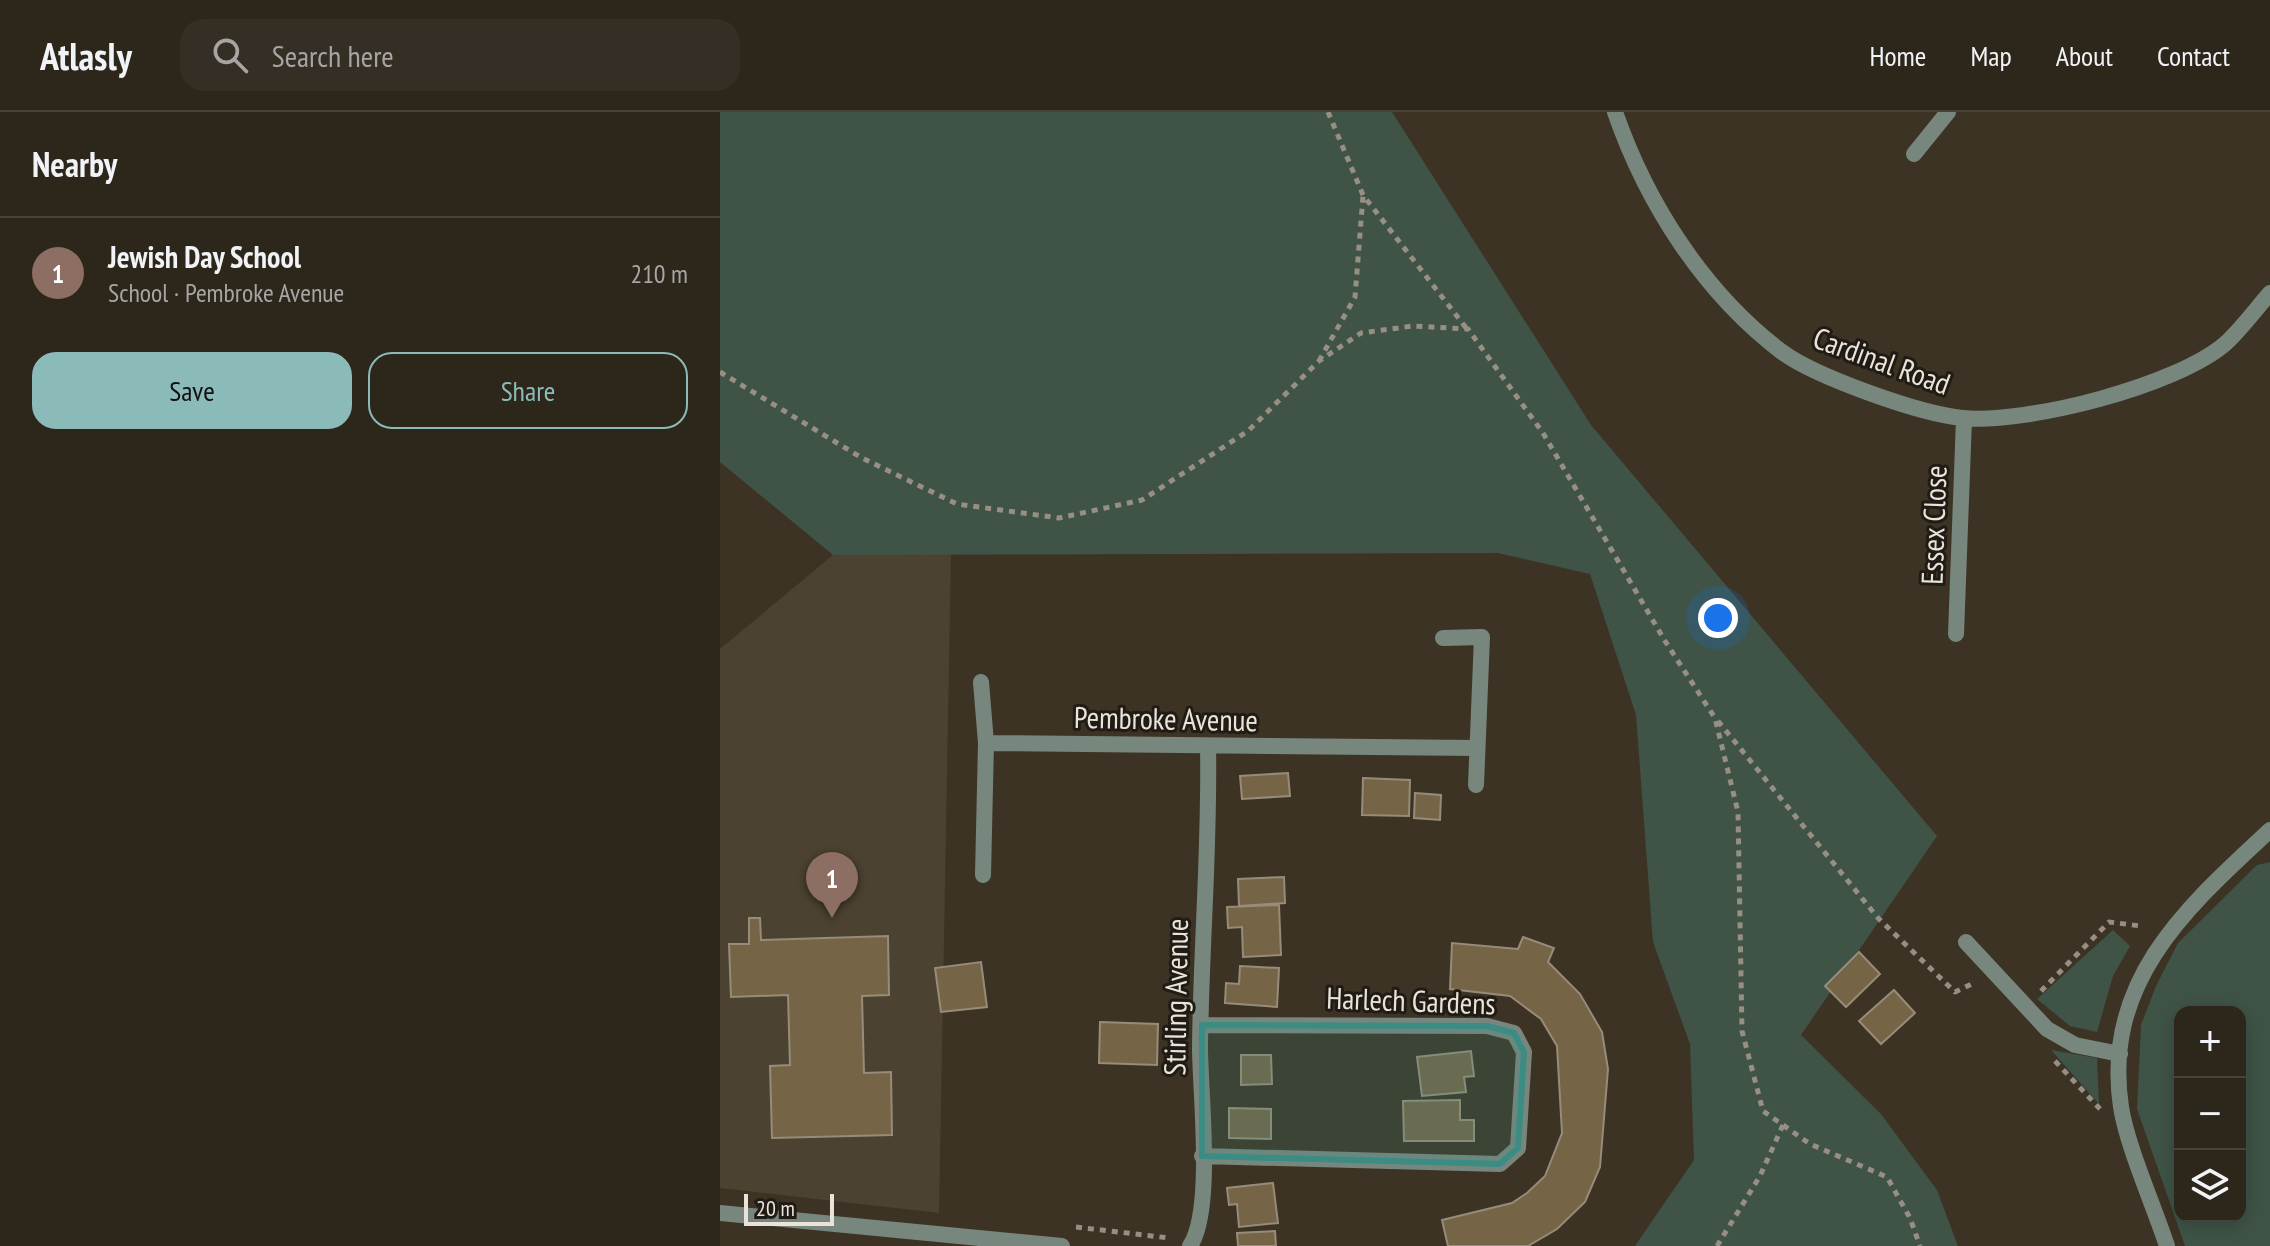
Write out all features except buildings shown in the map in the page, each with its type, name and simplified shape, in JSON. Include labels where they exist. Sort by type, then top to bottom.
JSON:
[{"type":"street","name":"Cardinal Road","points":[[1615,112],[1648,188],[1682,248],[1728,303],[1784,353],[1853,386],[1920,410],[1964,419],[2036,412],[2109,399],[2168,375],[2225,344],[2270,293]]},
{"type":"street","points":[[1914,154],[1948,112]]},
{"type":"street","name":"Essex Close","points":[[1956,634],[1964,419]]},
{"type":"street","points":[[1443,638],[1482,637],[1476,785]]},
{"type":"street","points":[[981,682],[986,743],[983,875]]},
{"type":"street","name":"Pembroke Avenue","points":[[986,743],[1476,748]]},
{"type":"street","name":"Stirling Avenue","points":[[1190,1246],[1199,1233],[1202,1156],[1208,747]]},
{"type":"street","points":[[2167,1246],[2121,1110],[2120,1054],[2129,1004],[2149,959],[2179,917],[2270,830]]},
{"type":"street","points":[[1966,942],[2047,1029],[2075,1045],[2120,1054]]},
{"type":"street","name":"Harlech Gardens","points":[[1202,1025],[1487,1026],[1514,1033],[1524,1052],[1518,1148],[1500,1164],[1202,1156]]},
{"type":"street","points":[[720,1213],[908,1239],[1062,1246]]},
{"type":"path","points":[[1328,112],[1363,195],[1468,329],[1543,433],[1665,641],[1715,718],[1878,918],[1955,992],[1981,979]]},
{"type":"path","points":[[1319,361],[1355,297],[1363,195]]},
{"type":"path","points":[[720,372],[862,458],[957,504],[1059,518],[1142,500],[1248,431],[1319,361],[1361,333],[1413,326],[1468,329]]},
{"type":"path","points":[[1715,718],[1738,812],[1742,1031],[1763,1111],[1810,1144],[1887,1177],[1910,1218],[1920,1246]]},
{"type":"path","points":[[2026,1006],[2109,922],[2141,926]]},
{"type":"path","points":[[2047,1053],[2100,1110]]},
{"type":"path","points":[[1717,1246],[1760,1176],[1783,1125]]},
{"type":"path","points":[[1070,1226],[1174,1238]]},
{"type":"highlighted area","points":[[1202,1025],[1487,1026],[1514,1033],[1524,1052],[1518,1148],[1500,1164],[1202,1156]]},
{"type":"shaded area","points":[[951,552],[939,1213],[720,1188],[720,649],[833,555]]},
{"type":"green space","points":[[720,112],[1392,112],[1591,425],[1937,836],[1801,1035],[1881,1114],[1937,1190],[1958,1246],[1635,1246],[1694,1160],[1690,1044],[1653,942],[1636,715],[1590,574],[1498,553],[833,555],[720,462]]},
{"type":"green space","points":[[2270,862],[2270,1246],[2185,1246],[2177,1222],[2246,1222],[2246,1006],[2174,1006],[2174,1215],[2137,1109],[2141,1025],[2178,943],[2257,865]]},
{"type":"green space","points":[[2113,930],[2130,946],[2113,976],[2097,1032],[2070,1026],[2037,999]]},
{"type":"green space","points":[[2051,1050],[2097,1058],[2099,1104]]},
{"type":"place","name":"Jewish Day School","points":[[832,918]]}]
